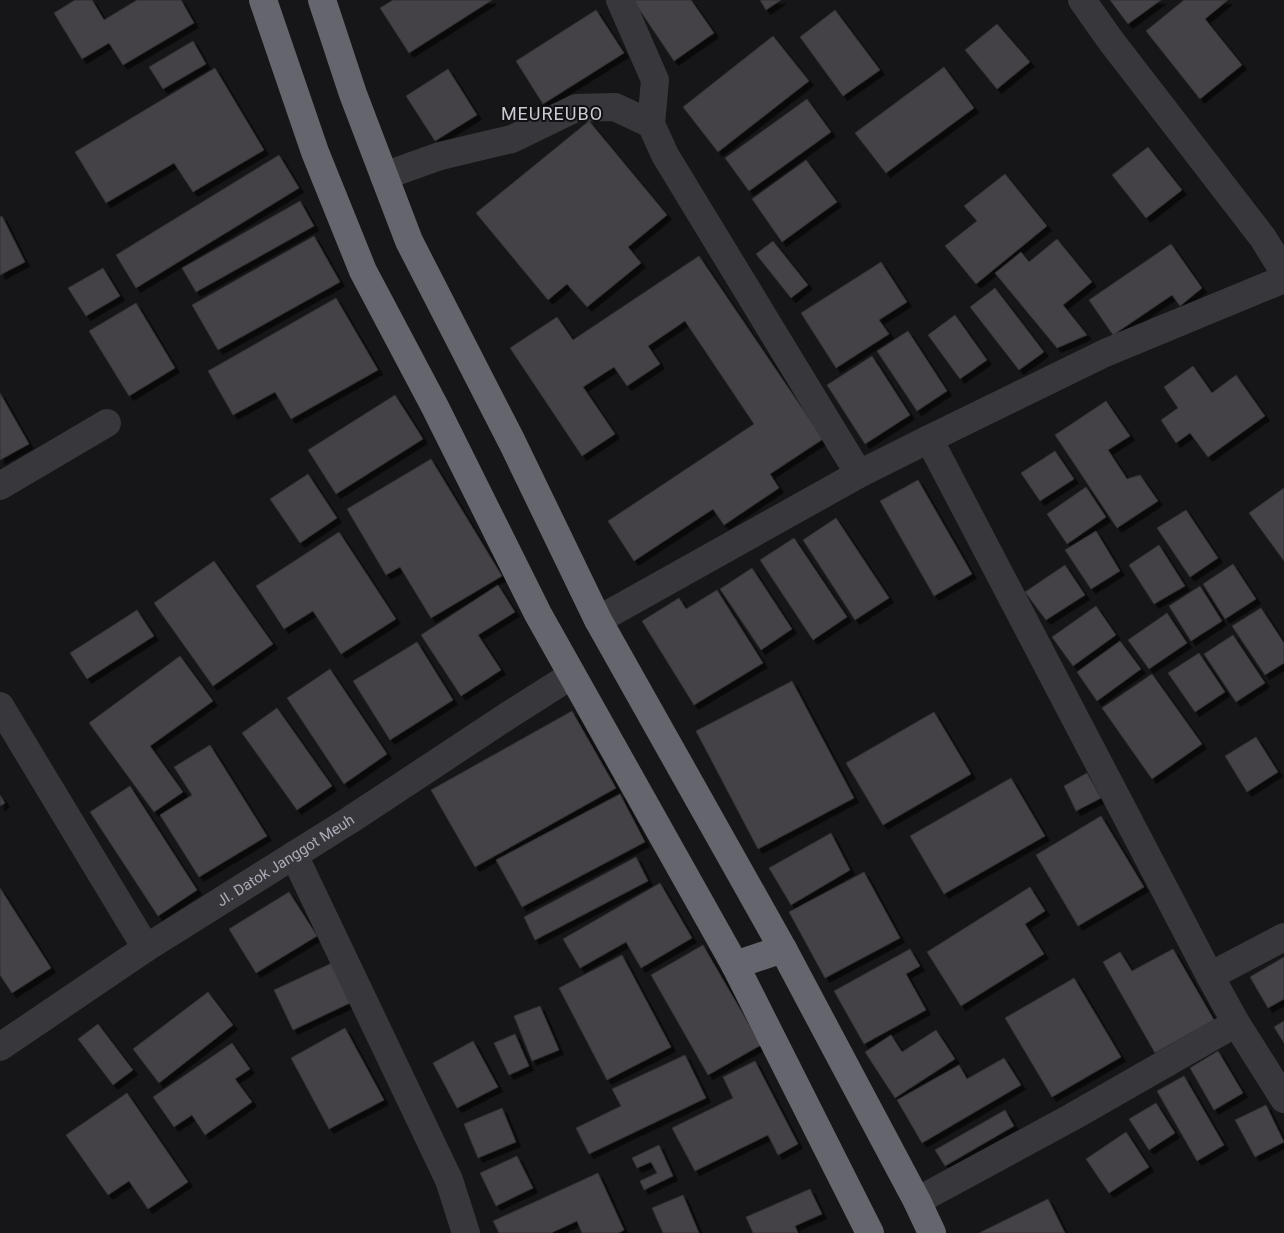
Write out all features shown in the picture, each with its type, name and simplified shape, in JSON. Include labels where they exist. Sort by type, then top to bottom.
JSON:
[{"type":"highway","points":[[262,0],[314,152],[363,271],[435,407],[538,614],[735,966],[870,1233]]},
{"type":"highway","points":[[322,0],[353,94],[409,241],[512,442],[598,620],[783,949],[917,1201],[932,1233]]},
{"type":"highway","points":[[735,966],[783,949]]},
{"type":"street","points":[[620,0],[655,80],[651,124],[665,155],[859,474]]},
{"type":"street","points":[[1082,0],[1111,41],[1263,238],[1284,272]]},
{"type":"street","points":[[384,176],[440,156],[512,139],[576,108],[615,107],[651,124]]},
{"type":"street","points":[[598,620],[859,474],[929,439],[1105,353],[1284,279]]},
{"type":"street","points":[[0,486],[107,423]]},
{"type":"street","points":[[929,439],[1210,976],[1236,1023],[1284,1098]]},
{"type":"street","name":"JI. Datok Janggot Meuh","points":[[0,1048],[146,948],[294,856],[572,675]]},
{"type":"street","points":[[0,706],[146,948]]},
{"type":"street","points":[[294,856],[449,1180],[466,1233]]},
{"type":"street","points":[[1210,976],[1284,937]]},
{"type":"street","points":[[917,1201],[1072,1117],[1236,1023]]},
{"type":"building","points":[[75,0],[92,0],[104,20],[137,0],[181,0],[194,23],[123,65],[109,43],[82,59],[54,13]]},
{"type":"building","points":[[393,0],[492,0],[409,53],[380,8]]},
{"type":"building","points":[[633,0],[691,0],[714,33],[674,61]]},
{"type":"building","points":[[760,0],[781,0],[766,10]]},
{"type":"building","points":[[1110,0],[1161,0],[1128,24]]},
{"type":"building","points":[[1184,0],[1228,0],[1205,19],[1242,65],[1200,99],[1146,31]]},
{"type":"building","points":[[596,10],[624,53],[543,104],[516,61]]},
{"type":"building","points":[[835,10],[880,70],[843,96],[800,37]]},
{"type":"building","points":[[997,24],[1030,62],[997,89],[965,50]]},
{"type":"building","points":[[773,36],[809,81],[718,152],[683,107]]},
{"type":"building","points":[[193,41],[206,64],[163,89],[149,67]]},
{"type":"building","points":[[944,67],[974,108],[886,173],[855,133]]},
{"type":"building","points":[[215,68],[264,150],[193,192],[174,163],[106,203],[75,152]]},
{"type":"building","points":[[448,69],[477,115],[435,141],[406,96]]},
{"type":"building","points":[[807,99],[831,132],[749,191],[725,158]]},
{"type":"building","points":[[589,121],[667,215],[628,247],[641,263],[587,307],[567,284],[548,300],[476,213]]},
{"type":"building","points":[[1148,147],[1182,190],[1146,218],[1112,175]]},
{"type":"building","points":[[279,155],[299,188],[136,288],[116,255]]},
{"type":"building","points":[[806,160],[837,202],[782,242],[752,199]]},
{"type":"building","points":[[1005,174],[1047,226],[976,284],[945,246],[977,221],[964,206]]},
{"type":"building","points":[[300,201],[314,226],[196,292],[182,268]]},
{"type":"building","points":[[2,216],[25,262],[0,275],[0,217]]},
{"type":"building","points":[[314,236],[340,282],[218,350],[192,305]]},
{"type":"building","points":[[1057,239],[1092,282],[1063,305],[1087,335],[1057,348],[995,273],[1021,252],[1029,262]]},
{"type":"building","points":[[773,241],[808,285],[791,298],[756,254]]},
{"type":"building","points":[[1171,244],[1202,288],[1180,306],[1172,295],[1113,335],[1089,300]]},
{"type":"building","points":[[699,256],[823,439],[770,474],[779,488],[724,525],[713,509],[634,561],[608,521],[754,424],[685,321],[648,346],[660,364],[627,386],[614,367],[583,387],[615,434],[582,456],[510,348],[557,317],[573,340]]},
{"type":"building","points":[[881,262],[907,302],[879,320],[889,334],[836,368],[801,313]]},
{"type":"building","points":[[103,268],[120,296],[86,316],[68,288]]},
{"type":"building","points":[[995,288],[1044,352],[1019,370],[970,307]]},
{"type":"building","points":[[336,298],[378,370],[291,419],[275,392],[233,415],[208,371]]},
{"type":"building","points":[[136,303],[175,368],[129,396],[89,331]]},
{"type":"building","points":[[955,315],[987,360],[960,379],[928,335]]},
{"type":"building","points":[[908,331],[947,391],[917,411],[877,351]]},
{"type":"building","points":[[872,356],[910,415],[865,444],[827,385]]},
{"type":"building","points":[[1193,366],[1212,393],[1236,375],[1265,416],[1208,457],[1190,433],[1176,443],[1161,420],[1178,408],[1164,387]]},
{"type":"building","points":[[0,393],[29,444],[0,460]]},
{"type":"building","points":[[395,395],[423,439],[336,494],[308,450]]},
{"type":"building","points":[[1106,401],[1130,436],[1108,450],[1127,479],[1140,475],[1158,501],[1117,528],[1055,435]]},
{"type":"building","points":[[1055,451],[1074,479],[1040,501],[1021,473]]},
{"type":"building","points":[[431,459],[502,576],[431,618],[400,567],[386,575],[347,509]]},
{"type":"building","points":[[308,474],[337,518],[300,543],[270,499]]},
{"type":"building","points":[[918,480],[972,574],[934,596],[880,501]]},
{"type":"building","points":[[1086,487],[1106,517],[1067,544],[1047,514]]},
{"type":"building","points":[[1284,488],[1284,561],[1249,513]]},
{"type":"building","points":[[1186,510],[1218,558],[1190,577],[1157,528]]},
{"type":"building","points":[[836,518],[889,598],[855,620],[803,540]]},
{"type":"building","points":[[1096,531],[1120,571],[1091,589],[1065,550]]},
{"type":"building","points":[[339,532],[396,619],[341,654],[313,611],[284,629],[256,586]]},
{"type":"building","points":[[794,538],[847,617],[813,640],[760,560]]},
{"type":"building","points":[[1159,545],[1185,586],[1154,604],[1129,565]]},
{"type":"building","points":[[214,561],[273,644],[213,686],[154,603]]},
{"type":"building","points":[[1233,564],[1256,599],[1225,619],[1203,584]]},
{"type":"building","points":[[1065,565],[1085,595],[1046,620],[1025,592]]},
{"type":"building","points":[[752,568],[792,629],[761,650],[720,589]]},
{"type":"building","points":[[498,585],[515,612],[478,635],[501,670],[461,696],[421,635]]},
{"type":"building","points":[[1200,586],[1222,621],[1191,641],[1169,606]]},
{"type":"building","points":[[717,590],[763,663],[694,705],[642,621],[679,598],[686,609]]},
{"type":"building","points":[[1096,606],[1116,635],[1073,666],[1052,637]]},
{"type":"building","points":[[1261,608],[1284,643],[1284,663],[1265,675],[1232,626]]},
{"type":"building","points":[[137,610],[154,636],[87,679],[70,653]]},
{"type":"building","points":[[1167,613],[1187,643],[1149,669],[1128,640]]},
{"type":"building","points":[[1233,635],[1265,683],[1236,702],[1204,654]]},
{"type":"building","points":[[1120,641],[1141,669],[1097,701],[1077,672]]},
{"type":"building","points":[[417,642],[453,700],[390,740],[353,681]]},
{"type":"building","points":[[1199,653],[1225,692],[1195,712],[1168,673]]},
{"type":"building","points":[[180,656],[213,701],[150,746],[183,792],[154,812],[89,723]]},
{"type":"building","points":[[330,669],[387,754],[344,784],[287,698]]},
{"type":"building","points":[[1152,674],[1202,744],[1152,779],[1102,708]]},
{"type":"building","points":[[792,681],[854,798],[758,849],[696,731]]},
{"type":"building","points":[[277,708],[332,786],[297,810],[242,733]]},
{"type":"building","points":[[572,711],[616,788],[475,867],[431,790]]},
{"type":"building","points":[[934,712],[971,774],[883,825],[846,763]]},
{"type":"building","points":[[1256,737],[1278,772],[1247,792],[1225,756]]},
{"type":"building","points":[[210,745],[267,836],[199,877],[160,815],[192,795],[174,767]]},
{"type":"building","points":[[1087,773],[1101,798],[1076,811],[1064,786]]},
{"type":"building","points":[[1011,778],[1045,836],[944,894],[910,836]]},
{"type":"building","points":[[130,786],[197,890],[158,916],[90,812]]},
{"type":"building","points":[[620,794],[645,842],[522,907],[496,860]]},
{"type":"building","points":[[0,795],[5,803],[0,806]]},
{"type":"building","points":[[1101,816],[1144,887],[1078,926],[1036,855]]},
{"type":"building","points":[[831,833],[850,870],[791,905],[769,868]]},
{"type":"building","points":[[636,857],[648,881],[535,940],[524,917]]},
{"type":"building","points":[[864,872],[900,938],[825,978],[789,912]]},
{"type":"building","points":[[660,883],[692,938],[641,968],[626,942],[580,968],[563,939]]},
{"type":"building","points":[[1030,887],[1045,911],[1025,924],[1044,954],[961,1006],[927,952]]},
{"type":"building","points":[[0,888],[51,968],[12,993],[0,975]]},
{"type":"building","points":[[289,892],[317,936],[256,973],[229,929]]},
{"type":"building","points":[[703,945],[761,1045],[708,1075],[651,975]]},
{"type":"building","points":[[910,949],[920,966],[906,974],[926,1010],[864,1044],[834,991]]},
{"type":"building","points":[[1173,949],[1214,1020],[1155,1053],[1103,962],[1120,952],[1132,971]]},
{"type":"building","points":[[622,955],[671,1047],[607,1080],[559,988]]},
{"type":"building","points":[[1284,957],[1284,999],[1268,1008],[1250,977]]},
{"type":"building","points":[[332,963],[352,1002],[293,1030],[274,990]]},
{"type":"building","points":[[1074,978],[1121,1057],[1052,1097],[1005,1018]]},
{"type":"building","points":[[208,992],[233,1025],[159,1083],[133,1049]]},
{"type":"building","points":[[540,1006],[559,1050],[532,1061],[514,1016]]},
{"type":"building","points":[[1284,1021],[1284,1043],[1274,1027]]},
{"type":"building","points":[[98,1024],[133,1070],[113,1085],[78,1039]]},
{"type":"building","points":[[345,1028],[384,1100],[329,1129],[291,1058]]},
{"type":"building","points":[[936,1030],[955,1059],[895,1098],[865,1052],[891,1035],[902,1052]]},
{"type":"building","points":[[515,1034],[529,1066],[509,1075],[494,1043]]},
{"type":"building","points":[[473,1041],[498,1087],[457,1108],[433,1063]]},
{"type":"building","points":[[232,1043],[250,1069],[235,1079],[252,1102],[205,1135],[192,1115],[174,1127],[153,1097]]},
{"type":"building","points":[[1218,1051],[1243,1093],[1214,1110],[1190,1068]]},
{"type":"building","points":[[685,1055],[706,1098],[589,1154],[576,1128],[621,1106],[612,1089]]},
{"type":"building","points":[[1004,1058],[1021,1085],[922,1143],[897,1100],[959,1065],[967,1079]]},
{"type":"building","points":[[755,1061],[798,1144],[778,1155],[768,1135],[695,1171],[672,1128],[733,1098],[723,1077]]},
{"type":"building","points":[[1184,1076],[1224,1145],[1197,1161],[1157,1091]]},
{"type":"building","points":[[127,1093],[188,1182],[148,1209],[129,1181],[108,1195],[66,1135]]},
{"type":"building","points":[[1156,1103],[1175,1133],[1149,1150],[1129,1119]]},
{"type":"building","points":[[1266,1105],[1284,1142],[1255,1157],[1235,1120]]},
{"type":"building","points":[[502,1108],[516,1142],[478,1158],[464,1124]]},
{"type":"building","points":[[1005,1110],[1014,1126],[945,1166],[935,1150]]},
{"type":"building","points":[[1126,1132],[1149,1167],[1109,1193],[1086,1159]]},
{"type":"building","points":[[659,1145],[673,1176],[644,1190],[640,1181],[657,1173],[651,1162],[637,1168],[632,1158]]},
{"type":"building","points":[[517,1156],[533,1188],[496,1206],[480,1173]]},
{"type":"building","points":[[598,1173],[624,1230],[618,1233],[582,1233],[577,1221],[551,1233],[499,1233],[493,1221]]},
{"type":"building","points":[[810,1189],[822,1214],[795,1226],[798,1233],[753,1233],[746,1217]]},
{"type":"building","points":[[683,1195],[699,1233],[663,1233],[652,1208]]},
{"type":"building","points":[[1048,1199],[1065,1233],[979,1233]]},
{"type":"district","name":"MEUREUBO","points":[[552,114]]}]
